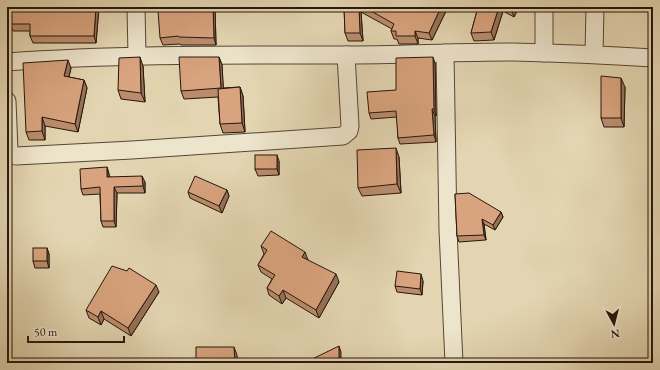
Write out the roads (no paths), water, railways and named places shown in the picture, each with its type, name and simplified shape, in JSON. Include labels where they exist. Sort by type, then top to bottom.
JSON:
[{"type":"street","points":[[136,7],[137,55]]},
{"type":"street","points":[[544,7],[544,53]]},
{"type":"street","points":[[594,54],[595,7]]},
{"type":"street","points":[[7,62],[137,55],[346,55],[444,53],[594,54],[653,58]]},
{"type":"street","points":[[444,53],[448,230],[454,363]]},
{"type":"street","points":[[7,101],[9,151],[11,154],[16,156],[343,136],[349,131],[350,126],[346,55]]}]
